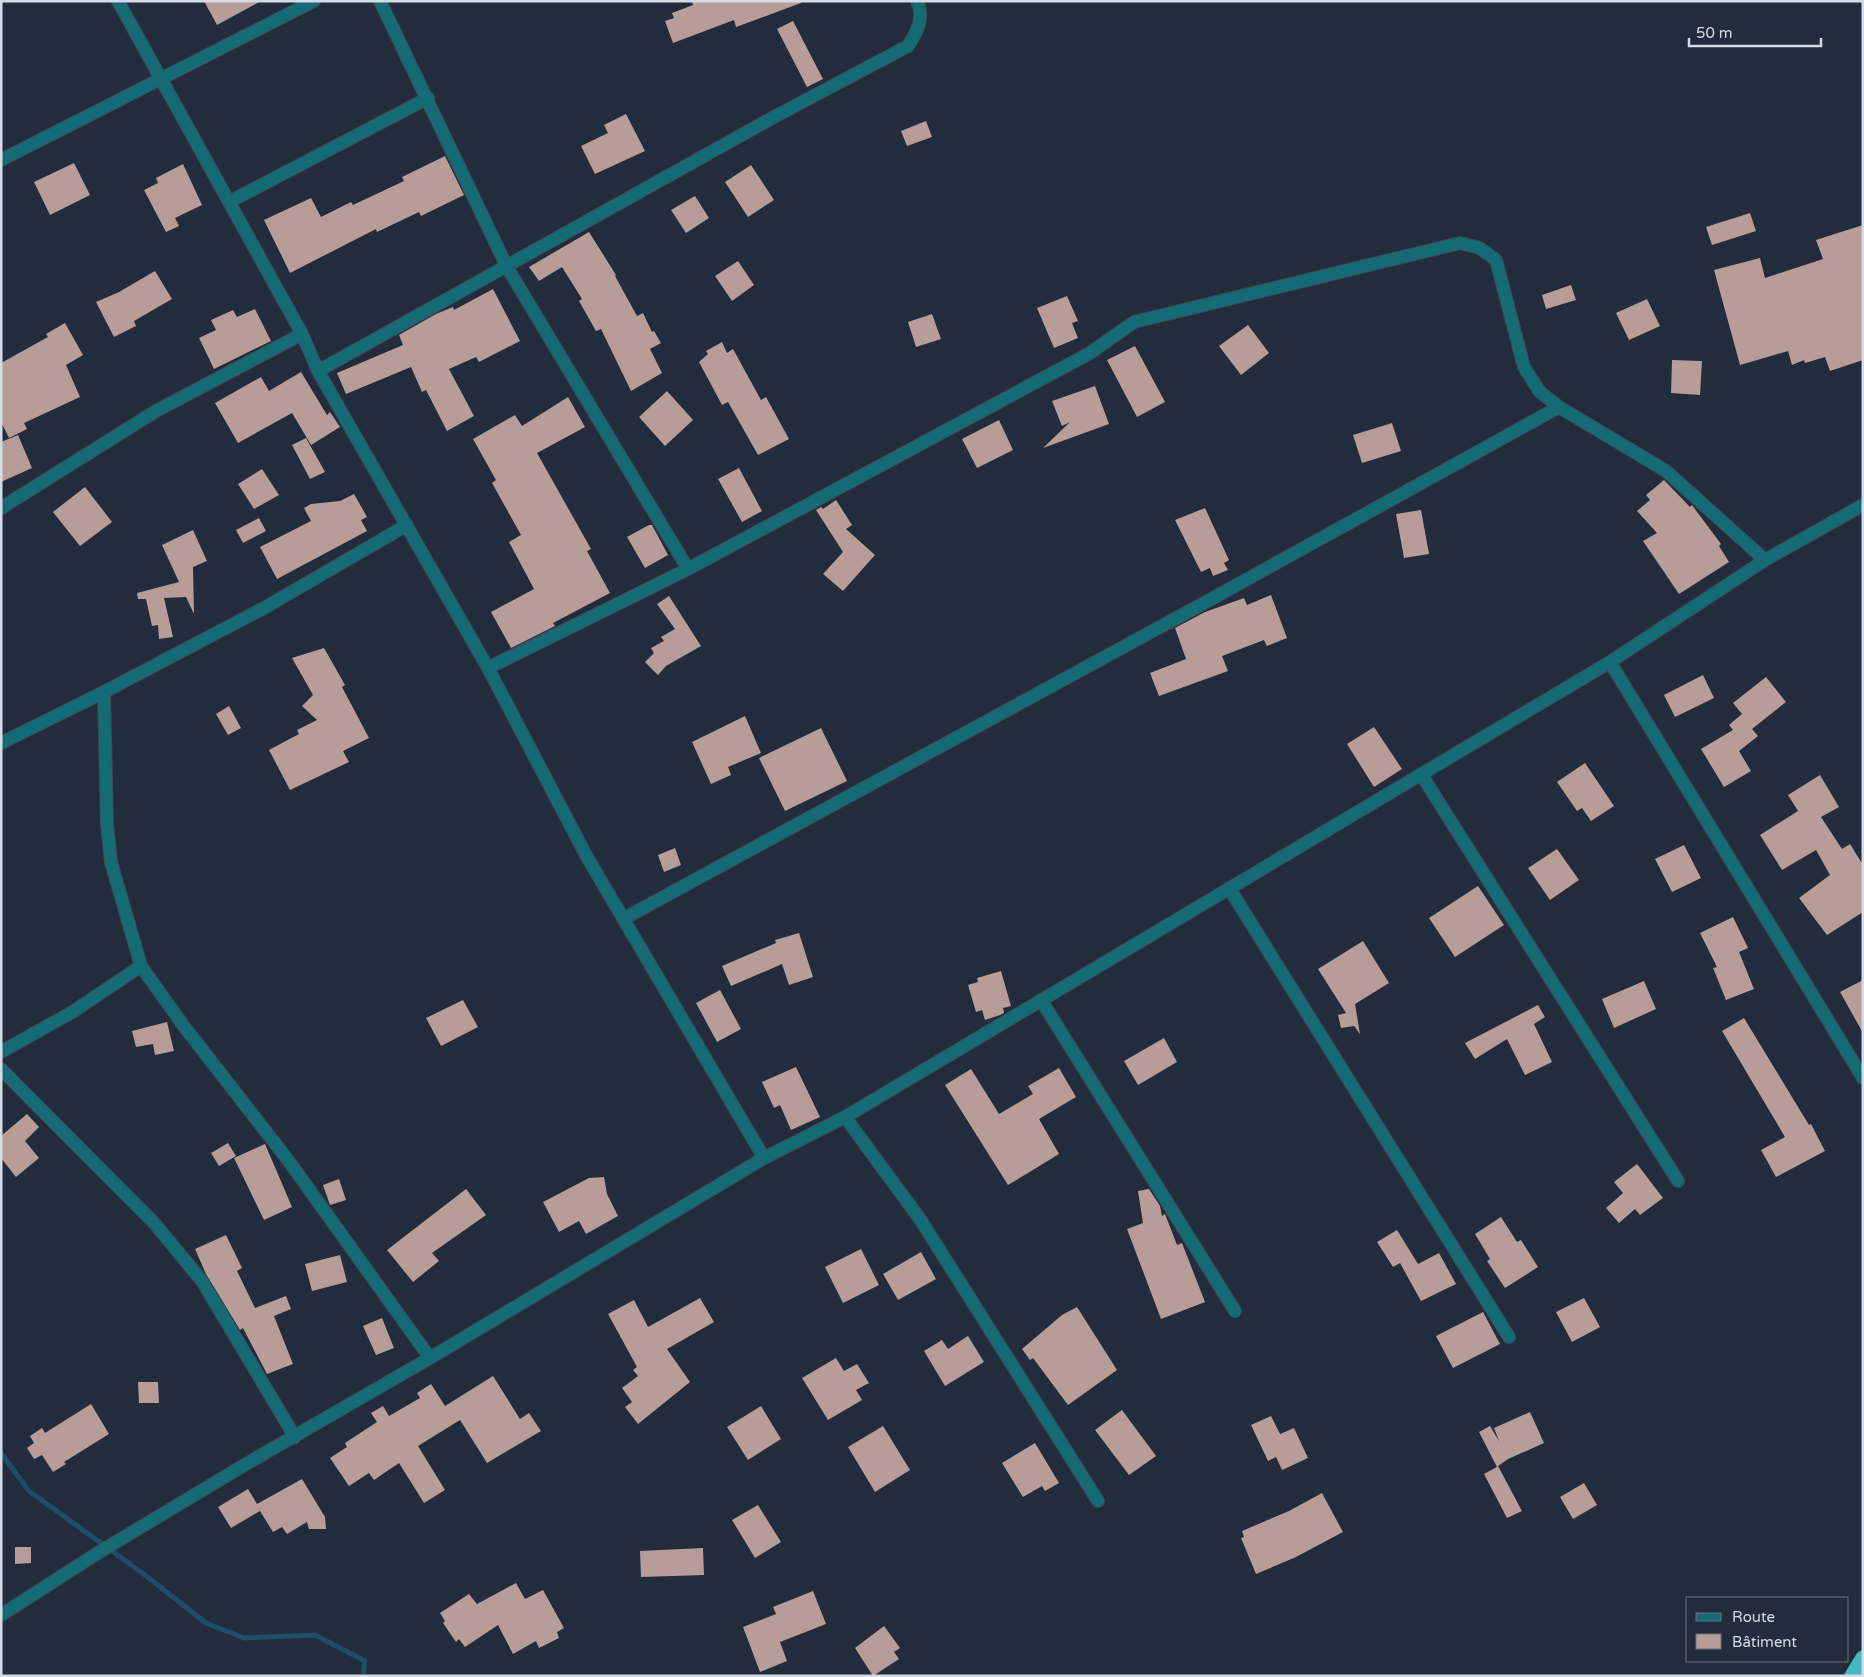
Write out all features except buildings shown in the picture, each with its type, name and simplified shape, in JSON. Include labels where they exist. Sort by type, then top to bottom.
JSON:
[{"type":"highway","points":[[1852,1676],[1863,1658]]},
{"type":"street","points":[[118,1],[302,334],[318,371],[488,668],[587,857],[764,1158]]},
{"type":"street","points":[[1,160],[314,1]]},
{"type":"street","points":[[380,1],[428,98],[507,267],[688,569]]},
{"type":"street","points":[[318,371],[774,117],[908,46],[916,34],[921,20],[917,1]]},
{"type":"street","points":[[229,202],[428,98]]},
{"type":"street","points":[[488,668],[688,569],[1090,353],[1134,322],[1460,243],[1480,248],[1496,260],[1524,367],[1540,392],[1559,407],[1666,471],[1764,560]]},
{"type":"street","points":[[1,508],[156,411],[302,334]]},
{"type":"street","points":[[623,919],[1559,407]]},
{"type":"street","points":[[1,1615],[106,1548],[430,1358],[764,1158],[845,1117],[1610,662],[1764,560],[1863,505]]},
{"type":"street","points":[[1,743],[104,692],[264,608],[407,525]]},
{"type":"street","points":[[1610,662],[1863,1078]]},
{"type":"street","points":[[104,692],[107,825],[111,862],[141,966],[183,1025],[288,1160],[430,1358]]},
{"type":"street","points":[[1421,774],[1678,1181]]},
{"type":"street","points":[[1229,888],[1509,1337]]},
{"type":"street","points":[[1,1052],[74,1011],[141,966]]},
{"type":"street","points":[[1040,1000],[1235,1312]]},
{"type":"street","points":[[1,1069],[155,1224],[202,1281],[295,1436]]},
{"type":"street","points":[[845,1117],[920,1219],[1098,1501]]},
{"type":"waterway","points":[[1,1453],[29,1491],[141,1572],[206,1623],[244,1638],[315,1635],[365,1661],[363,1676]]}]
